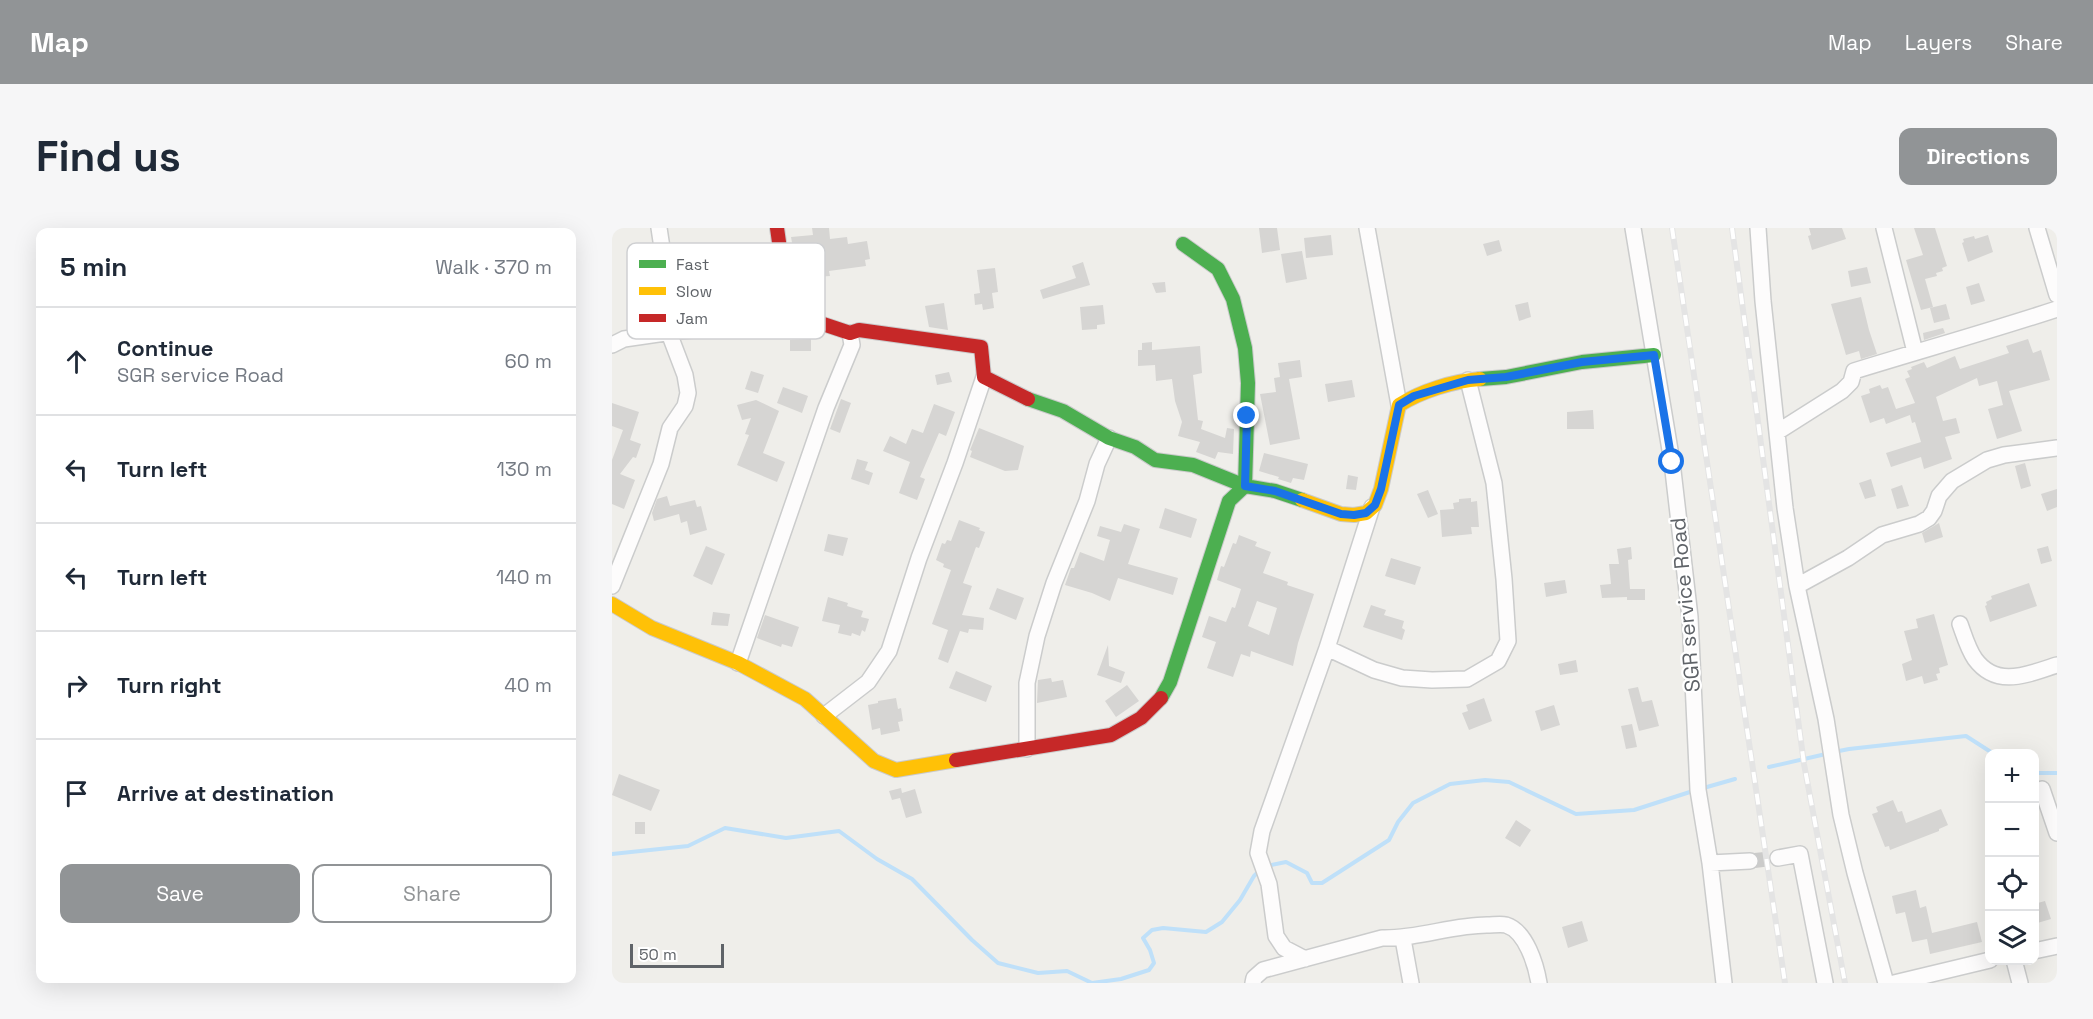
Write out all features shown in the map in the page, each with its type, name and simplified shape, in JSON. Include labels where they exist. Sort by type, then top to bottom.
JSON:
[{"type":"street","points":[[659,228],[661,243]]},
{"type":"street","points":[[777,228],[779,243]]},
{"type":"street","points":[[1305,959],[1284,948],[1276,936],[1274,912],[1258,853],[1262,831],[1327,648],[1372,507],[1381,489],[1399,405],[1367,228]]},
{"type":"street","name":"SGR service Road","points":[[1633,228],[1672,462],[1687,595],[1698,790],[1710,863],[1724,983]]},
{"type":"street","points":[[1758,228],[1763,301],[1779,431],[1785,508],[1797,586],[1826,719],[1841,815],[1886,983]]},
{"type":"street","points":[[1884,228],[1915,352]]},
{"type":"street","points":[[2037,228],[2057,295]]},
{"type":"street","points":[[612,604],[652,628],[738,663],[805,699],[874,761],[896,771],[1111,735],[1141,718],[1158,702],[1170,682],[1229,501],[1245,486],[1248,383],[1245,348],[1233,299],[1218,269],[1183,244]]},
{"type":"street","points":[[1779,431],[1842,391],[1851,382],[1854,371],[2057,309]]},
{"type":"street","points":[[824,716],[868,682],[889,651],[919,558],[956,463],[984,377],[981,347],[859,330],[850,333],[825,325]]},
{"type":"street","points":[[738,663],[826,408],[852,345],[850,333]]},
{"type":"street","points":[[612,345],[627,339]]},
{"type":"street","points":[[612,586],[661,464],[670,428],[685,406],[688,393],[685,375],[671,339]]},
{"type":"street","points":[[1399,405],[1414,396],[1468,380],[1506,377],[1582,362],[1654,355]]},
{"type":"street","points":[[984,377],[1029,399],[1063,411],[1109,438],[1135,447],[1155,459],[1192,465],[1245,486],[1275,491],[1341,514],[1366,513],[1372,507]]},
{"type":"street","points":[[1327,648],[1374,670],[1402,678],[1432,680],[1467,678],[1498,661],[1508,641],[1494,483],[1468,380]]},
{"type":"street","points":[[1027,749],[1027,683],[1037,636],[1053,584],[1087,501],[1097,464],[1109,438]]},
{"type":"street","points":[[1797,586],[1848,558],[1882,535],[1920,524],[1929,518],[1940,496],[1952,481],[1988,460],[2004,455],[2057,448]]},
{"type":"street","points":[[1960,624],[1974,658],[1986,670],[2001,678],[2026,675],[2057,665]]},
{"type":"street","points":[[2042,789],[2057,833]]},
{"type":"street","points":[[1778,858],[1800,854],[1824,983]]},
{"type":"street","points":[[1710,863],[1750,861]]},
{"type":"street","points":[[1253,983],[1254,978],[1263,970],[1382,938],[1403,939],[1472,925],[1506,925],[1518,934],[1532,954],[1539,983]]},
{"type":"street","points":[[1403,939],[1411,983]]},
{"type":"street","points":[[2039,950],[2057,946]]},
{"type":"street","points":[[1894,983],[1985,961]]},
{"type":"street","points":[[2015,965],[2020,983]]},
{"type":"building","points":[[812,228],[829,228],[830,239],[847,237],[848,244],[867,241],[870,259],[865,260],[866,266],[829,271],[830,276],[825,276],[825,243],[792,243],[791,237],[813,235]]},
{"type":"building","points":[[1259,228],[1277,228],[1280,250],[1262,253]]},
{"type":"building","points":[[1809,228],[1842,228],[1846,239],[1812,250],[1808,236],[1811,235]]},
{"type":"building","points":[[1914,228],[1935,228],[1947,266],[1942,268],[1943,271],[1936,273],[1937,276],[1925,279],[1933,307],[1921,310],[1906,260],[1923,255]]},
{"type":"building","points":[[1331,235],[1333,255],[1306,258],[1304,238]]},
{"type":"building","points":[[1988,235],[1993,252],[1968,262],[1962,243],[1963,239],[1974,236],[1975,239]]},
{"type":"building","points":[[1499,240],[1502,251],[1487,256],[1483,244]]},
{"type":"building","points":[[1302,251],[1307,279],[1286,283],[1281,254]]},
{"type":"building","points":[[1083,262],[1090,285],[1043,299],[1040,290],[1076,278],[1072,266]]},
{"type":"building","points":[[1867,267],[1871,283],[1851,287],[1848,271]]},
{"type":"building","points":[[995,268],[998,292],[992,293],[994,308],[983,310],[982,304],[975,305],[974,294],[980,293],[977,270]]},
{"type":"building","points":[[1165,282],[1166,292],[1156,293],[1152,283]]},
{"type":"building","points":[[1979,283],[1985,301],[1971,305],[1966,287]]},
{"type":"building","points":[[1861,297],[1877,354],[1861,359],[1859,351],[1846,355],[1831,304]]},
{"type":"building","points":[[1528,302],[1531,317],[1519,321],[1515,305]]},
{"type":"building","points":[[944,303],[948,330],[929,327],[925,306]]},
{"type":"building","points":[[1946,304],[1950,319],[1934,323],[1930,308]]},
{"type":"building","points":[[1103,305],[1105,324],[1097,325],[1097,329],[1082,330],[1080,307]]},
{"type":"building","points":[[1943,328],[1945,333],[1924,340],[1923,333]]},
{"type":"building","points":[[811,339],[811,351],[790,351],[790,340]]},
{"type":"building","points":[[2028,339],[2033,353],[2041,350],[2050,380],[2009,391],[2022,431],[1997,439],[1988,409],[2003,405],[1997,381],[1979,386],[1977,378],[1936,397],[1943,421],[1956,418],[1960,433],[1945,437],[1952,459],[1924,469],[1921,457],[1891,467],[1886,453],[1921,442],[1915,422],[1912,423],[1910,415],[1886,424],[1884,418],[1870,423],[1861,396],[1870,393],[1869,389],[1880,385],[1882,389],[1888,387],[1896,409],[1915,403],[1905,379],[1910,377],[1907,371],[1912,369],[1911,367],[1924,362],[1927,368],[1955,356],[1960,369],[2009,353],[2006,346]]},
{"type":"building","points":[[1152,342],[1152,350],[1200,346],[1202,373],[1193,375],[1198,420],[1203,421],[1201,429],[1225,438],[1227,428],[1234,429],[1233,454],[1218,452],[1215,459],[1196,452],[1200,442],[1178,436],[1182,422],[1175,401],[1172,379],[1156,381],[1155,365],[1138,366],[1138,350],[1142,350],[1142,343]]},
{"type":"building","points":[[1300,360],[1302,377],[1289,379],[1300,439],[1270,445],[1260,394],[1276,392],[1274,378],[1280,377],[1278,363]]},
{"type":"building","points":[[751,371],[764,375],[758,393],[745,389]]},
{"type":"building","points":[[949,372],[952,382],[937,385],[935,375]]},
{"type":"building","points":[[1352,380],[1355,397],[1328,402],[1325,384]]},
{"type":"building","points":[[783,387],[808,396],[802,413],[777,403]]},
{"type":"building","points":[[841,399],[851,403],[840,433],[830,429]]},
{"type":"building","points":[[756,400],[779,411],[763,453],[785,462],[777,482],[737,465],[749,435],[745,434],[751,418],[742,420],[737,405]]},
{"type":"building","points":[[612,403],[639,412],[630,440],[641,444],[636,458],[633,457],[620,474],[635,480],[624,509],[612,504],[612,460],[623,430],[612,426]]},
{"type":"building","points":[[934,404],[955,412],[946,436],[939,433],[920,477],[925,479],[917,500],[899,493],[910,462],[883,451],[890,436],[906,444],[912,429],[923,433]]},
{"type":"building","points":[[1593,410],[1594,429],[1567,429],[1567,412]]},
{"type":"building","points":[[979,428],[1024,446],[1018,470],[1005,471],[970,457],[972,451],[970,450]]},
{"type":"building","points":[[1264,453],[1308,464],[1304,480],[1293,478],[1291,483],[1259,471]]},
{"type":"building","points":[[857,459],[868,462],[865,470],[873,473],[869,485],[851,479]]},
{"type":"building","points":[[2025,463],[2031,486],[2021,489],[2015,466]]},
{"type":"building","points":[[1348,475],[1358,477],[1356,490],[1346,489]]},
{"type":"building","points":[[1871,479],[1876,496],[1865,499],[1859,483]]},
{"type":"building","points":[[1902,485],[1909,506],[1897,509],[1891,489]]},
{"type":"building","points":[[2057,489],[2057,507],[2047,511],[2041,494]]},
{"type":"building","points":[[1428,490],[1438,514],[1428,518],[1417,494]]},
{"type":"building","points":[[667,496],[670,506],[695,500],[697,507],[701,506],[707,530],[690,535],[687,521],[681,523],[679,514],[654,521],[652,513],[657,499]]},
{"type":"building","points":[[1471,498],[1471,502],[1477,501],[1479,527],[1471,527],[1472,534],[1442,537],[1440,510],[1454,509],[1453,503],[1459,502],[1459,499]]},
{"type":"building","points":[[1165,508],[1197,519],[1191,538],[1159,528]]},
{"type":"building","points":[[959,520],[985,532],[979,548],[976,547],[963,583],[972,586],[962,615],[984,618],[983,630],[969,629],[968,633],[960,631],[948,663],[938,659],[948,630],[932,624],[951,570],[943,567],[944,564],[936,560],[942,543],[945,544],[947,540],[951,541]]},
{"type":"building","points":[[1939,523],[1943,537],[1925,543],[1922,533]]},
{"type":"building","points":[[1124,524],[1140,529],[1128,564],[1178,578],[1173,595],[1118,578],[1110,601],[1065,585],[1080,552],[1104,561],[1110,540],[1097,536],[1100,526],[1121,532]]},
{"type":"building","points":[[828,534],[848,538],[843,556],[824,551]]},
{"type":"building","points":[[1239,535],[1257,542],[1255,546],[1271,552],[1263,573],[1288,582],[1287,585],[1314,594],[1293,666],[1251,651],[1250,657],[1241,654],[1233,677],[1207,668],[1216,642],[1202,637],[1209,616],[1226,622],[1232,607],[1235,608],[1241,589],[1217,580],[1221,566],[1224,567],[1233,543],[1236,544]],"holes":[[[1257,601],[1277,608],[1269,635],[1248,626]]]},
{"type":"building","points":[[706,546],[725,554],[712,585],[693,576]]},
{"type":"building","points":[[2048,546],[2052,561],[2041,564],[2037,549]]},
{"type":"building","points":[[1631,547],[1632,559],[1628,560],[1630,589],[1645,589],[1645,600],[1627,600],[1627,597],[1602,598],[1600,585],[1611,584],[1609,564],[1619,564],[1617,549]]},
{"type":"building","points":[[1391,558],[1421,567],[1415,585],[1385,576]]},
{"type":"building","points":[[1565,580],[1567,593],[1546,597],[1544,583]]},
{"type":"building","points":[[2029,583],[2037,606],[1990,622],[1985,606],[1986,602],[1992,599],[1991,596]]},
{"type":"building","points":[[997,588],[1024,598],[1016,620],[989,609]]},
{"type":"building","points":[[828,597],[848,603],[847,606],[863,611],[861,617],[869,619],[865,632],[862,630],[860,636],[852,633],[851,636],[838,633],[840,625],[822,621]]},
{"type":"building","points":[[1371,605],[1386,610],[1384,615],[1404,621],[1402,628],[1405,630],[1402,640],[1363,627]]},
{"type":"building","points":[[713,612],[730,614],[728,626],[711,625]]},
{"type":"building","points":[[1934,614],[1948,665],[1939,668],[1940,673],[1936,674],[1938,680],[1924,684],[1922,676],[1906,681],[1902,664],[1912,660],[1904,631],[1918,628],[1916,619]]},
{"type":"building","points":[[765,615],[799,627],[792,647],[782,644],[781,647],[757,638]]},
{"type":"building","points":[[1108,645],[1109,666],[1125,672],[1121,683],[1097,675]]},
{"type":"building","points":[[1576,660],[1578,672],[1560,675],[1558,664]]},
{"type":"building","points":[[956,671],[992,686],[986,702],[949,688]]},
{"type":"building","points":[[1051,678],[1052,682],[1063,680],[1067,697],[1037,703],[1038,680]]},
{"type":"building","points":[[1127,685],[1139,701],[1116,717],[1105,701]]},
{"type":"building","points":[[1638,687],[1642,702],[1652,700],[1659,726],[1639,731],[1628,689]]},
{"type":"building","points":[[896,698],[898,709],[901,708],[903,721],[898,722],[900,731],[881,735],[880,728],[872,730],[868,705]]},
{"type":"building","points":[[1484,698],[1492,721],[1469,730],[1462,713],[1468,711],[1466,705]]},
{"type":"building","points":[[1554,705],[1560,725],[1541,731],[1535,711]]},
{"type":"building","points":[[1632,724],[1637,747],[1626,749],[1621,726]]},
{"type":"building","points":[[619,774],[660,790],[651,811],[612,795]]},
{"type":"building","points":[[901,788],[902,793],[915,789],[922,813],[906,818],[900,798],[892,800],[889,791]]},
{"type":"building","points":[[1893,800],[1898,812],[1902,811],[1906,823],[1941,809],[1948,825],[1939,831],[1890,850],[1889,846],[1885,847],[1872,814],[1878,812],[1876,807]]},
{"type":"building","points":[[1516,820],[1531,830],[1520,847],[1505,838]]},
{"type":"building","points":[[635,822],[645,822],[645,834],[635,834]]},
{"type":"building","points":[[1916,890],[1920,908],[1926,906],[1932,933],[1977,922],[1982,942],[1930,954],[1927,939],[1912,942],[1905,912],[1896,914],[1892,896]]},
{"type":"building","points":[[2045,901],[2051,919],[2039,923],[2039,903]]},
{"type":"building","points":[[1582,921],[1588,941],[1568,948],[1562,927]]},
{"type":"waterway","points":[[1834,752],[1966,736],[1986,749]]},
{"type":"waterway","points":[[1769,767],[1826,754]]},
{"type":"waterway","points":[[2039,773],[2057,773]]},
{"type":"waterway","points":[[1700,789],[1735,779]]},
{"type":"waterway","points":[[1266,866],[1286,862],[1307,873],[1312,883],[1322,883],[1389,840],[1398,822],[1413,803],[1450,784],[1485,780],[1509,782],[1576,814],[1634,810],[1693,791]]},
{"type":"waterway","points":[[612,854],[688,846],[725,828],[786,838],[839,831],[877,859],[912,879],[998,963],[1038,973],[1067,971],[1092,983],[1121,979],[1149,970],[1154,963],[1143,938],[1152,930],[1163,928],[1206,932],[1222,922],[1260,870]]},
{"type":"tunnel","points":[[1750,861],[1778,858]]},
{"type":"railway","points":[[1672,228],[1785,983]]},
{"type":"railway","points":[[1732,228],[1804,764],[1845,983]]},
{"type":"traffic: fast","points":[[1028,399],[1063,411],[1109,438],[1135,447],[1155,460],[1193,465],[1245,486],[1248,383],[1245,348],[1233,299],[1218,269],[1183,244]]},
{"type":"traffic: fast","points":[[1480,379],[1506,377],[1582,362],[1654,355]]},
{"type":"traffic: fast","points":[[1161,698],[1170,682],[1229,501],[1245,486],[1275,491],[1302,500]]},
{"type":"traffic: slow","points":[[1302,500],[1341,514],[1366,513],[1375,505],[1381,489],[1399,405],[1438,388],[1480,379]]},
{"type":"traffic: slow","points":[[612,604],[652,628],[738,663],[805,699],[874,761],[896,770],[956,760]]},
{"type":"traffic: jam","points":[[777,228],[779,243]]},
{"type":"traffic: jam","points":[[825,325],[850,333],[859,330],[981,347],[984,377],[1028,399]]},
{"type":"traffic: jam","points":[[956,760],[1111,735],[1141,718],[1161,698]]},
{"type":"route","points":[[1247,416],[1245,486],[1275,491],[1341,514],[1354,515],[1366,513],[1375,505],[1381,489],[1399,405],[1414,396],[1468,380],[1506,377],[1582,362],[1654,355],[1672,462]]}]
